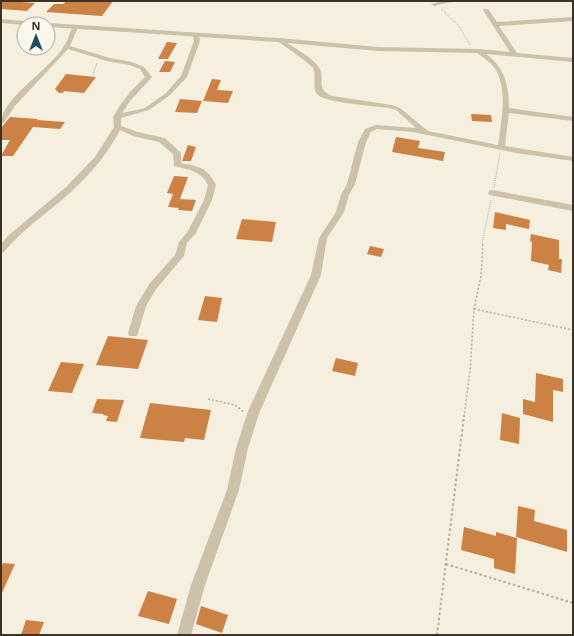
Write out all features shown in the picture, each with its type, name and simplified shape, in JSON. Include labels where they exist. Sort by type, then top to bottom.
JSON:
[{"type":"street","points":[[434,4],[452,1]]},
{"type":"street","points":[[486,10],[515,55]]},
{"type":"street","points":[[496,24],[573,19]]},
{"type":"street","points":[[1,22],[16,23]]},
{"type":"street","points":[[56,26],[279,40],[378,49],[478,51],[573,60]]},
{"type":"street","points":[[1,121],[11,106],[67,47],[75,27]]},
{"type":"street","points":[[117,117],[147,109],[168,94],[184,77],[197,41],[196,35]]},
{"type":"street","points":[[279,40],[315,66],[318,74],[318,88],[325,96],[330,98],[390,106],[398,109],[426,133]]},
{"type":"street","points":[[1,250],[19,229],[63,195],[103,152],[118,127],[116,122],[118,112],[149,77],[142,68],[130,63],[109,60],[67,47]]},
{"type":"street","points":[[478,51],[496,64],[503,81],[506,110],[500,147]]},
{"type":"street","points":[[506,110],[573,119]]},
{"type":"street","points":[[118,127],[136,134],[162,140],[176,153],[177,164],[197,169],[207,175],[212,185],[208,200],[192,233],[182,242],[179,256],[153,286],[141,306],[132,333]]},
{"type":"street","points":[[184,635],[198,585],[233,490],[242,448],[252,417],[316,275],[323,238],[340,212],[345,195],[351,184],[362,142],[368,131],[376,127],[426,133],[532,154],[573,159]]},
{"type":"street","points":[[492,193],[573,208]]},
{"type":"path","points":[[434,4],[459,26],[468,43],[478,51]]},
{"type":"path","points":[[92,54],[97,64],[93,75]]},
{"type":"path","points":[[437,635],[470,371],[474,308],[481,276],[482,246],[492,193],[495,185],[500,147]]},
{"type":"path","points":[[474,308],[573,330]]},
{"type":"path","points":[[208,399],[235,405],[252,417]]},
{"type":"path","points":[[446,564],[573,603]]},
{"type":"building","points":[[1,1],[35,3],[27,11],[1,9]]},
{"type":"building","points":[[66,1],[113,1],[102,16],[46,12],[54,4],[63,4]]},
{"type":"building","points":[[167,42],[177,43],[168,59],[158,59]]},
{"type":"building","points":[[165,61],[175,62],[170,72],[159,72]]},
{"type":"building","points":[[66,74],[96,77],[84,93],[64,91],[63,93],[59,93],[55,89]]},
{"type":"building","points":[[212,79],[221,80],[217,90],[233,91],[228,103],[203,101]]},
{"type":"building","points":[[180,99],[202,101],[197,113],[175,112]]},
{"type":"building","points":[[471,114],[491,115],[492,122],[472,121]]},
{"type":"building","points":[[10,117],[65,122],[60,129],[33,127],[13,156],[1,156],[10,140],[1,140],[1,128]]},
{"type":"building","points":[[396,137],[420,141],[418,148],[445,152],[443,161],[392,152]]},
{"type":"building","points":[[188,145],[196,147],[191,161],[182,161]]},
{"type":"building","points":[[174,176],[188,177],[180,199],[196,200],[192,211],[178,210],[179,208],[168,207],[173,194],[167,193]]},
{"type":"building","points":[[495,212],[530,220],[529,229],[506,224],[506,230],[493,228]]},
{"type":"building","points":[[242,219],[276,222],[272,242],[236,239]]},
{"type":"building","points":[[531,234],[559,240],[559,259],[562,259],[561,273],[548,270],[549,265],[531,261]]},
{"type":"building","points":[[370,246],[384,249],[381,257],[367,254]]},
{"type":"building","points":[[205,296],[222,298],[217,322],[198,320]]},
{"type":"building","points":[[108,336],[148,340],[138,369],[96,365]]},
{"type":"building","points":[[336,358],[358,363],[355,376],[332,371]]},
{"type":"building","points":[[61,362],[84,364],[72,393],[48,391]]},
{"type":"building","points":[[536,373],[563,379],[563,392],[553,390],[553,422],[523,414],[523,399],[535,402]]},
{"type":"building","points":[[97,399],[124,400],[117,422],[106,421],[108,416],[103,415],[104,414],[92,413]]},
{"type":"building","points":[[150,403],[211,410],[204,440],[185,438],[184,442],[140,438]]},
{"type":"building","points":[[502,413],[520,418],[519,444],[500,440]]},
{"type":"building","points":[[518,506],[535,510],[534,521],[567,530],[567,552],[516,537]]},
{"type":"building","points":[[464,527],[496,536],[496,532],[517,538],[515,574],[494,568],[494,559],[461,550]]},
{"type":"building","points":[[3,563],[15,564],[1,595],[1,567]]},
{"type":"building","points":[[148,591],[177,599],[169,624],[138,616]]},
{"type":"building","points":[[201,606],[228,615],[222,633],[196,624]]},
{"type":"building","points":[[26,620],[44,622],[39,635],[21,635]]}]
